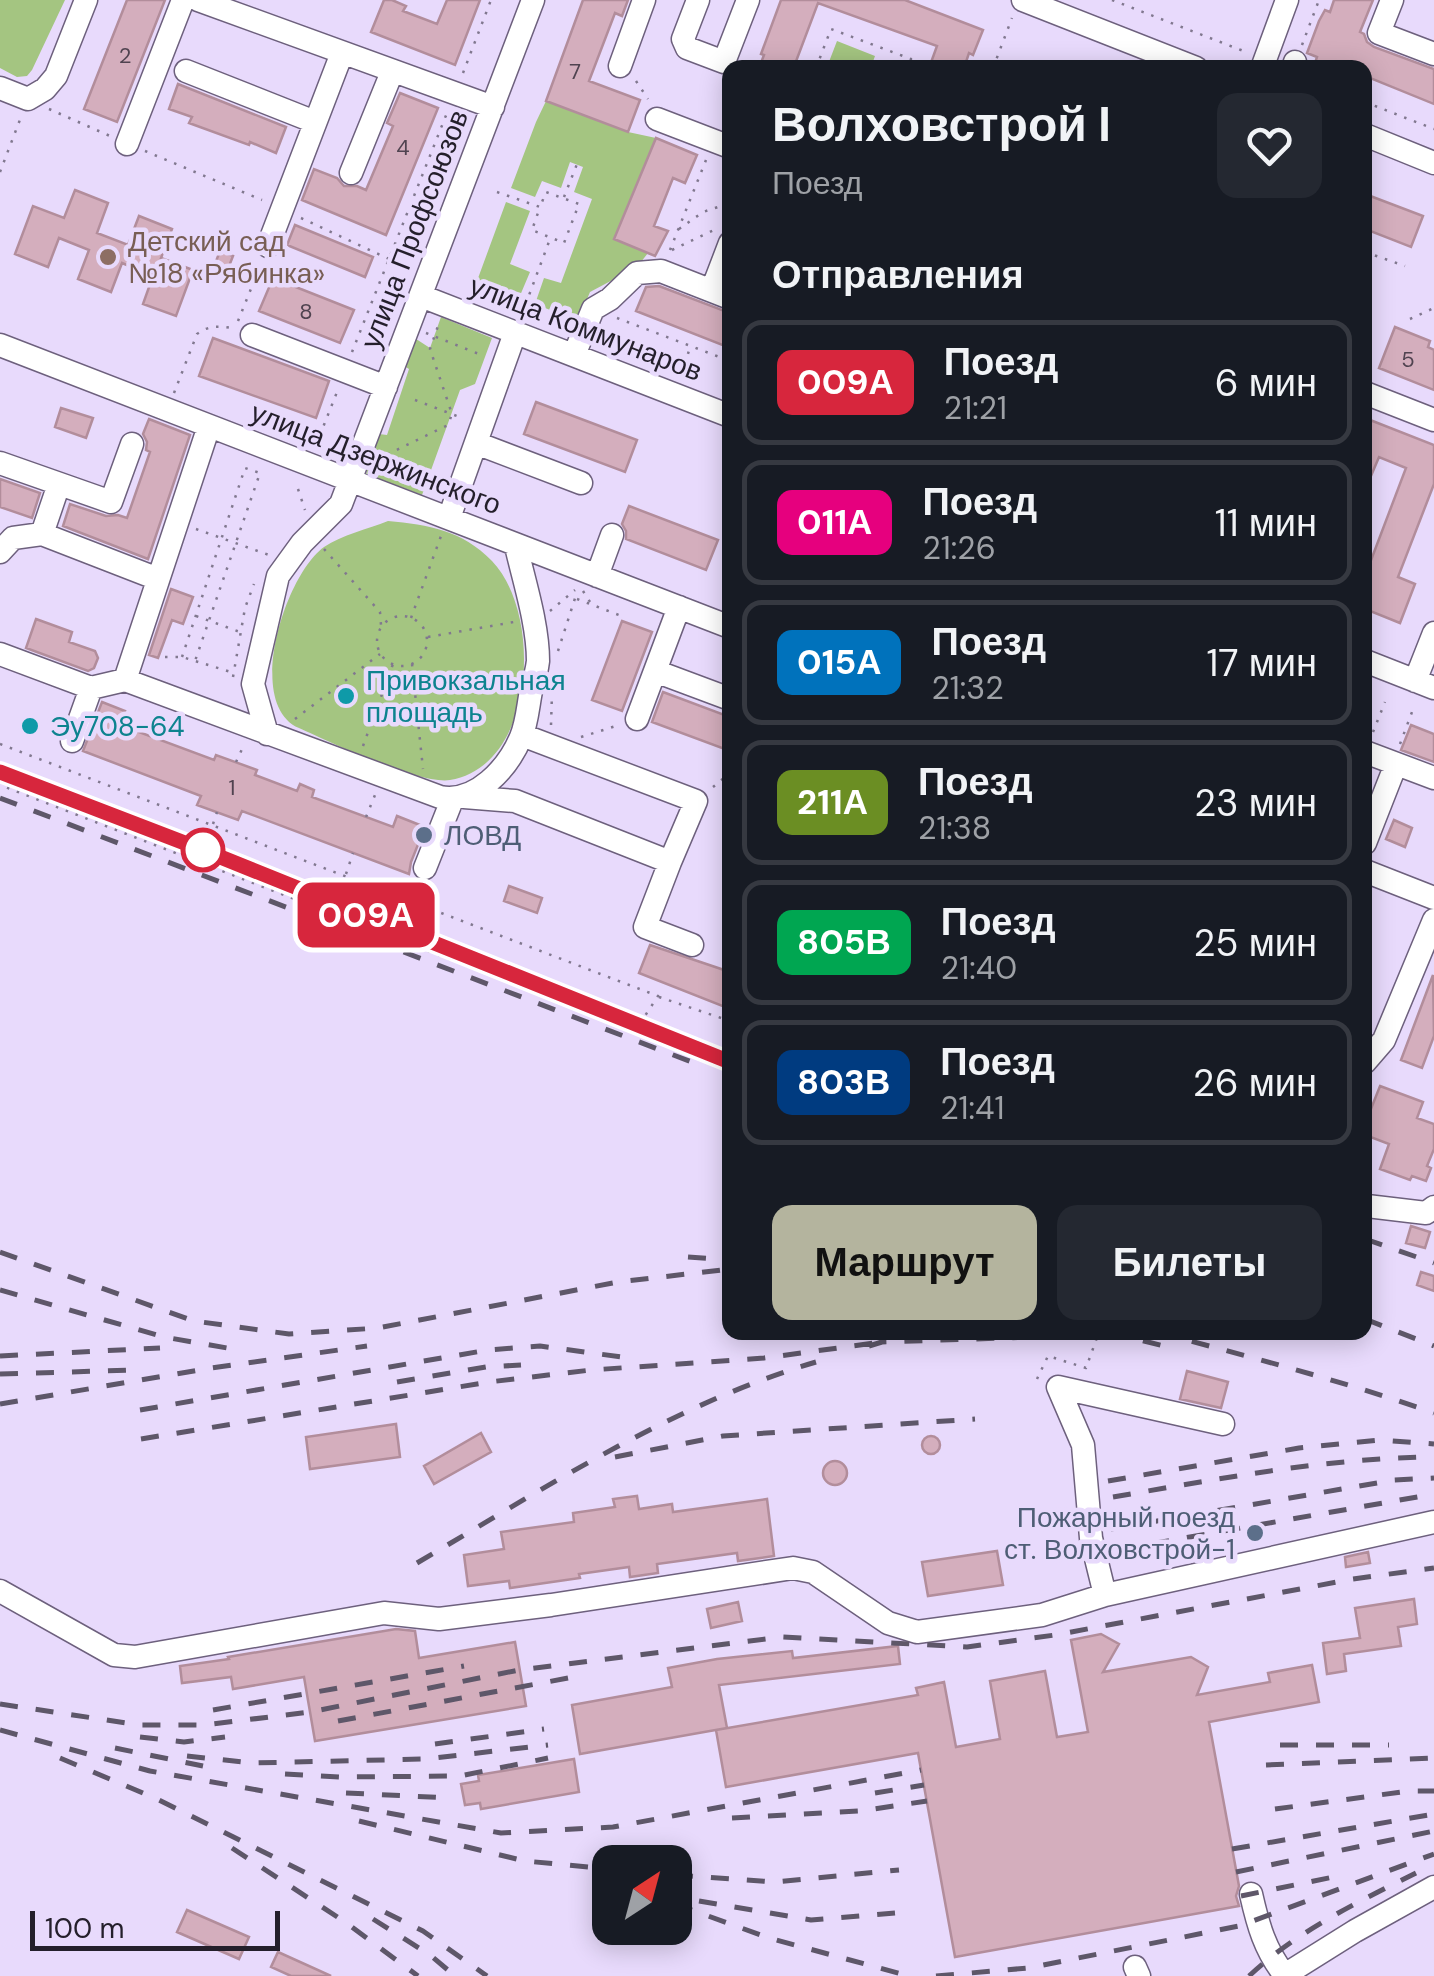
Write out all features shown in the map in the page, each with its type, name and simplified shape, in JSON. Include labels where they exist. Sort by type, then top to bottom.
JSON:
[{"type":"street","points":[[0,88],[28,99],[46,89],[56,76],[86,0]]},
{"type":"street","points":[[127,144],[183,0]]},
{"type":"street","points":[[198,0],[492,107]]},
{"type":"street","name":"улица Профсоюзов","points":[[350,480],[534,0]]},
{"type":"street","points":[[620,66],[644,0]]},
{"type":"street","points":[[698,0],[684,44],[722,63]]},
{"type":"street","points":[[729,60],[748,0]]},
{"type":"street","points":[[1260,60],[1287,0]]},
{"type":"street","points":[[1392,0],[1379,33],[1434,54]]},
{"type":"street","points":[[1022,5],[1174,60]]},
{"type":"street","points":[[268,246],[342,53]]},
{"type":"street","points":[[186,70],[315,122]]},
{"type":"street","points":[[351,172],[392,72]]},
{"type":"street","points":[[658,118],[722,143]]},
{"type":"street","points":[[1372,138],[1434,163]]},
{"type":"street","points":[[574,355],[592,309],[610,299],[637,273],[666,260],[721,294],[722,265]]},
{"type":"street","name":"улица Коммунаров","points":[[420,296],[445,306],[519,323],[574,355],[722,413]]},
{"type":"street","points":[[446,524],[519,323]]},
{"type":"street","points":[[252,335],[386,387]]},
{"type":"street","points":[[0,372],[4,347]]},
{"type":"street","name":"улица Дзержинского","points":[[4,347],[350,480],[446,524],[516,546],[588,581],[722,624]]},
{"type":"street","points":[[1372,397],[1434,420]]},
{"type":"street","points":[[124,680],[210,426]]},
{"type":"street","points":[[479,434],[581,483]]},
{"type":"street","points":[[0,463],[111,502],[132,444]]},
{"type":"street","points":[[278,729],[254,684],[278,576],[302,543],[341,504],[350,480]]},
{"type":"street","points":[[42,534],[60,484]]},
{"type":"street","points":[[0,552],[13,538],[42,534],[158,579]]},
{"type":"street","points":[[588,581],[612,535]]},
{"type":"street","points":[[425,868],[458,798],[493,778],[522,735],[538,662],[516,546]]},
{"type":"street","points":[[636,719],[679,607]]},
{"type":"street","points":[[1372,665],[1425,684],[1434,633]]},
{"type":"street","points":[[0,654],[91,688],[124,680],[278,729],[419,790],[458,798],[515,801],[670,862]]},
{"type":"street","points":[[655,671],[722,696]]},
{"type":"street","points":[[72,741],[91,688]]},
{"type":"street","points":[[522,735],[696,801],[645,927],[692,945]]},
{"type":"street","points":[[1372,755],[1434,778]]},
{"type":"street","points":[[1372,825],[1395,763]]},
{"type":"street","points":[[1372,874],[1434,898]]},
{"type":"street","points":[[1372,1054],[1384,1040],[1434,920]]},
{"type":"street","points":[[1372,1207],[1426,1213],[1434,1207]]},
{"type":"street","points":[[1106,1595],[1091,1538],[1082,1445],[1058,1387],[1223,1424]]},
{"type":"street","points":[[0,1591],[114,1656],[135,1657],[384,1613],[440,1618],[551,1606],[793,1568],[813,1572],[888,1622],[917,1632],[1042,1615],[1106,1595],[1434,1522]]},
{"type":"street","points":[[1251,1894],[1258,1928],[1270,1956],[1284,1975],[1434,1887]]},
{"type":"path","points":[[314,449],[491,0]]},
{"type":"path","points":[[1112,0],[1254,60]]},
{"type":"path","points":[[1296,60],[1319,0]]},
{"type":"path","points":[[997,60],[1022,5]]},
{"type":"path","points":[[819,60],[831,29],[912,60]]},
{"type":"path","points":[[620,66],[633,77],[658,118]]},
{"type":"path","points":[[0,172],[28,99],[389,259]]},
{"type":"path","points":[[1372,105],[1434,129]]},
{"type":"path","points":[[666,260],[722,143]]},
{"type":"path","points":[[563,198],[577,164]]},
{"type":"path","points":[[497,192],[540,208]]},
{"type":"path","points":[[546,192],[563,198],[579,204],[564,242],[532,230],[546,192]]},
{"type":"path","points":[[679,229],[703,212],[722,205]]},
{"type":"path","points":[[666,260],[722,236]]},
{"type":"path","points":[[519,323],[550,237]]},
{"type":"path","points":[[173,395],[197,334],[205,328],[235,328],[268,246]]},
{"type":"path","points":[[1372,254],[1405,266]]},
{"type":"path","points":[[380,458],[448,425],[452,414],[430,349],[445,306]]},
{"type":"path","points":[[1410,319],[1434,308]]},
{"type":"path","points":[[592,309],[722,358]]},
{"type":"path","points":[[416,330],[504,364]]},
{"type":"path","points":[[685,364],[690,346]]},
{"type":"path","points":[[414,400],[452,414],[479,434]]},
{"type":"path","points":[[182,658],[245,468],[260,473],[196,661]]},
{"type":"path","points":[[177,523],[270,556]]},
{"type":"path","points":[[411,618],[446,524]]},
{"type":"path","points":[[323,548],[380,612],[382,626]]},
{"type":"path","points":[[554,665],[575,598],[588,581]]},
{"type":"path","points":[[588,581],[592,605]]},
{"type":"path","points":[[542,617],[588,581]]},
{"type":"path","points":[[575,598],[624,617]]},
{"type":"path","points":[[196,616],[242,632]]},
{"type":"path","points":[[392,618],[411,618],[426,637],[422,656],[406,666],[393,664],[380,654],[377,637],[392,618]]},
{"type":"path","points":[[426,637],[520,621]]},
{"type":"path","points":[[278,729],[380,654]]},
{"type":"path","points":[[164,657],[232,672]]},
{"type":"path","points":[[356,766],[393,664]]},
{"type":"path","points":[[412,664],[423,778],[419,790]]},
{"type":"path","points":[[553,684],[554,745],[636,719]]},
{"type":"path","points":[[1372,734],[1385,702]]},
{"type":"path","points":[[1395,763],[1412,712]]},
{"type":"path","points":[[0,744],[722,1018]]},
{"type":"path","points":[[236,762],[243,745]]},
{"type":"path","points":[[696,801],[722,780]]},
{"type":"path","points":[[0,785],[635,1031],[658,996]]},
{"type":"path","points":[[366,817],[375,795]]},
{"type":"path","points":[[213,824],[218,812]]},
{"type":"path","points":[[345,875],[353,853]]},
{"type":"path","points":[[1048,1356],[1086,1368],[1096,1340]]},
{"type":"green space","points":[[0,0],[65,0],[27,76],[17,77],[0,68]]},
{"type":"green space","points":[[837,41],[875,56],[874,60],[830,60]]},
{"type":"green space","points":[[546,101],[628,132],[656,138],[614,239],[648,253],[637,267],[590,292],[578,321],[535,304],[544,278],[561,283],[592,199],[574,192],[583,167],[570,162],[561,188],[542,181],[535,197],[511,188]]},
{"type":"green space","points":[[506,202],[530,211],[510,264],[530,272],[519,298],[477,281]]},
{"type":"green space","points":[[441,317],[492,338],[475,384],[460,390],[422,495],[366,474],[379,434],[387,435],[409,369],[401,364],[413,337],[430,348]]},
{"type":"green space","points":[[388,521],[444,531],[469,542],[492,561],[508,585],[519,616],[524,650],[515,719],[500,747],[479,769],[450,780],[397,769],[299,728],[283,714],[274,694],[276,639],[284,610],[309,562],[331,543]]},
{"type":"building","points":[[127,0],[165,0],[117,122],[84,109]]},
{"type":"building","points":[[384,0],[406,6],[403,11],[437,24],[447,0],[480,0],[455,65],[371,32]]},
{"type":"building","points":[[583,0],[628,0],[622,16],[615,13],[589,81],[640,100],[628,132],[546,101]]},
{"type":"building","points":[[781,0],[905,0],[983,30],[973,55],[969,53],[967,60],[932,60],[937,46],[818,3],[797,60],[762,60]]},
{"type":"building","points":[[1334,0],[1373,0],[1360,32],[1374,47],[1434,69],[1434,104],[1372,79],[1372,60],[1316,60],[1307,53],[1325,10],[1330,12]]},
{"type":"building","points":[[178,84],[286,127],[276,153],[189,123],[192,117],[169,109]]},
{"type":"building","points":[[400,93],[438,108],[386,235],[302,200],[314,169],[337,178],[344,186],[366,190],[393,126],[387,123]]},
{"type":"building","points":[[656,138],[697,155],[685,183],[673,178],[654,226],[668,231],[655,256],[614,239]]},
{"type":"building","points":[[75,190],[108,203],[97,233],[128,245],[139,216],[172,229],[161,258],[193,270],[176,316],[143,304],[153,276],[122,263],[111,292],[78,279],[89,250],[59,238],[48,267],[15,254],[33,206],[64,218]]},
{"type":"building","points":[[1372,197],[1423,216],[1411,247],[1372,232]]},
{"type":"building","points":[[295,225],[373,257],[365,277],[287,245]]},
{"type":"building","points":[[220,251],[233,256],[226,274],[213,269]]},
{"type":"building","points":[[273,278],[354,310],[340,343],[259,311]]},
{"type":"building","points":[[659,286],[722,310],[722,345],[636,311],[646,287]]},
{"type":"building","points":[[1395,327],[1430,341],[1428,347],[1434,350],[1434,390],[1379,368]]},
{"type":"building","points":[[213,338],[329,381],[316,418],[199,376]]},
{"type":"building","points":[[536,402],[637,440],[625,472],[524,434]]},
{"type":"building","points":[[61,408],[93,418],[86,438],[55,427]]},
{"type":"building","points":[[149,419],[190,435],[148,559],[63,526],[70,504],[106,516],[127,518],[150,452],[146,450],[143,434]]},
{"type":"building","points":[[1372,421],[1434,445],[1434,484],[1398,577],[1415,584],[1400,623],[1372,612],[1372,558],[1406,468],[1379,457],[1372,474]]},
{"type":"building","points":[[0,479],[40,493],[32,518],[0,507]]},
{"type":"building","points":[[629,506],[718,540],[706,570],[626,539],[622,524]]},
{"type":"building","points":[[171,589],[193,597],[183,624],[172,620],[158,658],[149,655]]},
{"type":"building","points":[[36,619],[72,632],[69,642],[95,651],[98,658],[94,668],[88,671],[26,648]]},
{"type":"building","points":[[622,621],[652,632],[622,711],[592,700]]},
{"type":"building","points":[[663,692],[722,714],[722,748],[652,722]]},
{"type":"building","points":[[102,702],[125,711],[120,725],[214,760],[216,755],[257,770],[255,775],[297,791],[300,784],[314,790],[312,797],[393,827],[397,816],[425,827],[409,874],[242,811],[238,820],[197,805],[201,796],[83,751]]},
{"type":"building","points":[[1411,725],[1434,734],[1434,762],[1401,750]]},
{"type":"building","points":[[1394,820],[1412,828],[1405,847],[1386,839]]},
{"type":"building","points":[[509,886],[542,898],[537,913],[504,901]]},
{"type":"building","points":[[650,945],[722,969],[722,1006],[639,973]]},
{"type":"building","points":[[1433,975],[1434,1036],[1422,1068],[1401,1060]]},
{"type":"building","points":[[1380,1086],[1423,1102],[1417,1118],[1434,1124],[1434,1149],[1426,1181],[1412,1176],[1410,1180],[1380,1169],[1389,1144],[1372,1138],[1372,1106]]},
{"type":"building","points":[[1411,1226],[1430,1232],[1425,1248],[1406,1243]]},
{"type":"building","points":[[1421,1272],[1434,1276],[1434,1291],[1417,1285]]},
{"type":"building","points":[[1187,1371],[1228,1382],[1221,1408],[1180,1399]]},
{"type":"building","points":[[396,1424],[400,1457],[310,1469],[306,1437]]},
{"type":"building","points":[[481,1433],[491,1452],[434,1484],[424,1466]]},
{"type":"building","points":[[931,1436],[940,1445],[931,1454],[922,1445]]},
{"type":"building","points":[[835,1461],[844,1464],[844,1482],[835,1485],[826,1482],[823,1473],[826,1464]]},
{"type":"building","points":[[637,1496],[639,1509],[672,1504],[673,1512],[767,1499],[774,1556],[738,1561],[737,1553],[657,1564],[658,1573],[630,1577],[629,1567],[510,1588],[509,1581],[468,1586],[464,1555],[504,1549],[501,1532],[574,1522],[573,1513],[615,1507],[613,1499]]},
{"type":"building","points":[[997,1551],[1003,1585],[928,1596],[922,1562]]},
{"type":"building","points":[[1368,1552],[1370,1563],[1346,1567],[1345,1557]]},
{"type":"building","points":[[1414,1599],[1417,1624],[1398,1627],[1401,1646],[1344,1654],[1346,1671],[1327,1674],[1323,1643],[1360,1638],[1355,1608]]},
{"type":"building","points":[[738,1602],[742,1621],[711,1628],[707,1609]]},
{"type":"building","points":[[396,1629],[415,1631],[419,1658],[515,1642],[526,1706],[315,1741],[304,1677],[233,1689],[231,1677],[182,1683],[180,1666]]},
{"type":"building","points":[[1101,1634],[1119,1644],[1103,1672],[1191,1657],[1208,1667],[1197,1695],[1270,1682],[1268,1673],[1312,1665],[1319,1702],[1209,1722],[1239,1886],[1239,1906],[955,1957],[918,1753],[726,1787],[716,1730],[918,1695],[916,1688],[944,1682],[956,1747],[1000,1739],[990,1681],[1045,1671],[1057,1737],[1088,1732],[1071,1640]]},
{"type":"building","points":[[898,1646],[900,1664],[719,1685],[727,1728],[580,1754],[572,1705],[672,1687],[668,1668],[792,1651],[793,1658]]},
{"type":"building","points":[[574,1759],[579,1792],[481,1809],[480,1803],[465,1805],[461,1784],[479,1781],[478,1775]]},
{"type":"building","points":[[187,1910],[249,1937],[239,1959],[177,1932]]},
{"type":"building","points":[[278,1952],[331,1976],[291,1976],[271,1967]]},
{"type":"railway","points":[[0,772],[722,1059]]},
{"type":"railway","points":[[0,798],[697,1064]]},
{"type":"railway","points":[[1372,1241],[1434,1263]]},
{"type":"railway","points":[[0,1252],[194,1321],[289,1334],[378,1328],[618,1282],[722,1270]]},
{"type":"railway","points":[[688,1257],[722,1260]]},
{"type":"railway","points":[[0,1290],[164,1337],[233,1349]]},
{"type":"railway","points":[[1372,1322],[1434,1346]]},
{"type":"railway","points":[[869,1346],[943,1340]]},
{"type":"railway","points":[[1140,1340],[1172,1348]]},
{"type":"railway","points":[[1186,1340],[1434,1413]]},
{"type":"railway","points":[[141,1439],[489,1382],[591,1370],[764,1358],[882,1342]]},
{"type":"railway","points":[[0,1404],[367,1346]]},
{"type":"railway","points":[[140,1410],[488,1350],[540,1346],[629,1358]]},
{"type":"railway","points":[[0,1356],[160,1348]]},
{"type":"railway","points":[[417,1563],[661,1424],[816,1362]]},
{"type":"railway","points":[[397,1382],[521,1365]]},
{"type":"railway","points":[[0,1374],[136,1370]]},
{"type":"railway","points":[[615,1457],[723,1436],[975,1419]]},
{"type":"railway","points":[[1108,1481],[1299,1448],[1381,1440],[1434,1444]]},
{"type":"railway","points":[[1113,1497],[1312,1465],[1434,1457]]},
{"type":"railway","points":[[1111,1529],[1394,1480],[1434,1478]]},
{"type":"railway","points":[[1116,1550],[1434,1494]]},
{"type":"railway","points":[[0,1704],[140,1725],[204,1725],[310,1712],[519,1670],[782,1637],[967,1647],[1434,1568]]},
{"type":"railway","points":[[213,1710],[464,1666]]},
{"type":"railway","points":[[338,1721],[579,1676]]},
{"type":"railway","points":[[435,1744],[544,1729]]},
{"type":"railway","points":[[0,1730],[150,1771],[501,1833],[613,1827],[921,1770]]},
{"type":"railway","points":[[140,1737],[184,1742],[225,1737]]},
{"type":"railway","points":[[187,1756],[252,1763],[425,1759],[548,1745]]},
{"type":"railway","points":[[1280,1745],[1389,1745]]},
{"type":"railway","points":[[115,1748],[203,1766]]},
{"type":"railway","points":[[60,1758],[157,1799],[423,1931],[487,1976]]},
{"type":"railway","points":[[285,1774],[460,1776],[548,1758]]},
{"type":"railway","points":[[1266,1765],[1434,1758]]},
{"type":"railway","points":[[875,1793],[924,1785]]},
{"type":"railway","points":[[1275,1809],[1434,1791]]},
{"type":"railway","points":[[346,1793],[451,1798]]},
{"type":"railway","points":[[732,1818],[860,1811],[927,1801]]},
{"type":"railway","points":[[1232,1849],[1434,1814]]},
{"type":"railway","points":[[359,1821],[525,1861],[592,1867]]},
{"type":"railway","points":[[1236,1872],[1434,1831]]},
{"type":"railway","points":[[232,1848],[345,1922],[418,1976]]},
{"type":"railway","points":[[936,1976],[1028,1968],[1239,1926],[1434,1854]]},
{"type":"railway","points":[[692,1876],[774,1882],[899,1870]]},
{"type":"railway","points":[[1249,1976],[1308,1931],[1416,1873]]},
{"type":"railway","points":[[1241,1896],[1343,1875]]},
{"type":"railway","points":[[699,1901],[811,1920],[895,1913]]},
{"type":"railway","points":[[692,1910],[769,1938],[909,1976]]},
{"type":"railway","points":[[373,1919],[455,1976]]},
{"type":"train","name":"009А","points":[[0,772],[722,1059]]},
{"type":"place","name":"Детский сад №18 «Рябинка»","points":[[108,257]]},
{"type":"place","name":"Привокзальная площадь","points":[[346,696]]},
{"type":"place","name":"Эу708-64","points":[[30,726]]},
{"type":"place","name":"ЛОВД","points":[[424,835]]},
{"type":"place","name":"Пожарный поезд ст. Волховстрой-1","points":[[1255,1533]]}]
